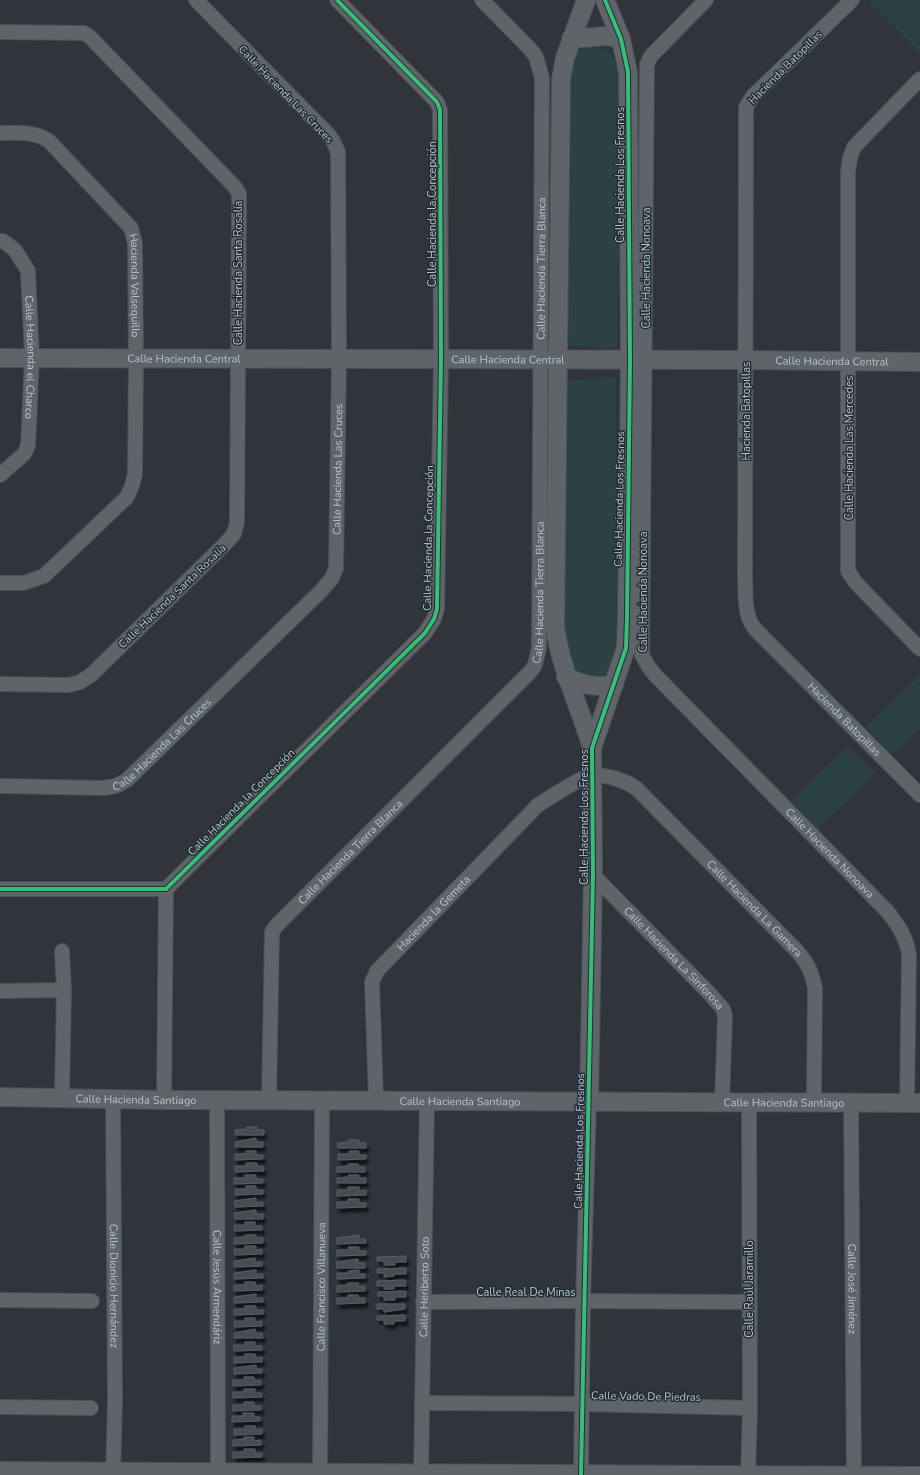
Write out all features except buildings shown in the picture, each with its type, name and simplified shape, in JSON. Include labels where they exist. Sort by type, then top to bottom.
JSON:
[{"type":"street","name":"Calle Hacienda Las Cruces","points":[[0,786],[103,788],[116,786],[127,780],[321,591],[332,578],[336,568],[338,152],[328,134],[196,0]]},
{"type":"street","name":"Calle Hacienda la Concepción","points":[[166,889],[425,632],[434,619],[436,609],[440,360],[440,110],[437,102],[337,0]]},
{"type":"street","name":"Calle Hacienda Tierra Blanca","points":[[269,1099],[272,932],[276,926],[535,665],[539,648],[550,361],[542,78],[536,57],[531,50],[482,0]]},
{"type":"street","name":"Calle Hacienda Los Fresnos","points":[[586,0],[571,38],[561,79],[550,361],[555,627],[558,651],[592,748]]},
{"type":"street","name":"Calle Hacienda Los Fresnos","points":[[581,1474],[583,1301],[589,1101],[593,875],[592,748],[626,648],[638,361],[628,72],[621,39],[606,0]]},
{"type":"street","name":"Calle Hacienda Nonoava","points":[[706,0],[658,48],[651,56],[647,64],[638,361],[642,655],[644,661],[655,675],[887,911],[901,929],[906,940],[909,955],[913,1103]]},
{"type":"street","name":"Hacienda Batopillas","points":[[852,0],[752,96],[746,108],[747,360],[745,576],[747,615],[750,623],[920,794]]},
{"type":"street","name":"Calle Hacienda Santa Rosalía","points":[[0,32],[84,33],[89,36],[234,186],[239,193],[237,522],[234,534],[91,675],[80,682],[69,685],[0,684]]},
{"type":"street","points":[[571,38],[602,36],[621,39]]},
{"type":"street","name":"Calle Hacienda Las Mercedes","points":[[920,79],[862,137],[854,147],[850,158],[848,172],[848,571],[856,584],[920,649]]},
{"type":"street","name":"Hacienda Valsequillo","points":[[0,133],[31,134],[42,136],[49,141],[131,228],[135,243],[136,359],[135,474],[132,486],[126,497],[44,576],[24,583],[0,583]]},
{"type":"street","name":"Calle Hacienda el Charco","points":[[0,241],[4,241],[15,250],[28,270],[32,358],[28,446],[24,454],[0,475]]},
{"type":"street","name":"Calle Hacienda Central","points":[[0,358],[550,361],[747,360],[920,362]]},
{"type":"street","points":[[566,677],[579,683],[594,687],[614,685]]},
{"type":"street","name":"Hacienda la Gemeta","points":[[376,1100],[372,982],[377,971],[538,805],[554,794],[592,775]]},
{"type":"street","name":"Calle Hacienda La Gamera","points":[[592,775],[627,782],[636,788],[798,952],[807,963],[812,972],[815,988],[814,1103]]},
{"type":"street","name":"Calle Hacienda La Sinforosa","points":[[593,875],[710,994],[723,1010],[725,1016],[722,1102]]},
{"type":"street","points":[[0,889],[166,889],[164,1100]]},
{"type":"street","points":[[62,951],[64,990],[62,1097]]},
{"type":"street","points":[[0,991],[64,990]]},
{"type":"street","name":"Calle Hacienda Santiago","points":[[0,1097],[164,1100],[269,1099],[913,1103]]},
{"type":"street","name":"Calle Dionicio Hernández","points":[[113,1098],[113,1472]]},
{"type":"street","name":"Calle Jesús Armendáriz","points":[[217,1099],[218,1472]]},
{"type":"street","name":"Calle Francisco Villanueva","points":[[320,1473],[322,1100]]},
{"type":"street","name":"Calle Heriberto Soto","points":[[421,1474],[427,1100]]},
{"type":"street","name":"Calle Raúl Jaramillo","points":[[748,1474],[750,1408],[749,1102]]},
{"type":"street","name":"Calle José Jiménez","points":[[851,1103],[854,1474]]},
{"type":"street","points":[[0,1300],[92,1301]]},
{"type":"street","name":"Calle Real De Minas","points":[[423,1302],[749,1302]]},
{"type":"street","name":"Calle Vado De Piedras","points":[[422,1403],[583,1404],[750,1408]]},
{"type":"street","points":[[0,1407],[91,1408]]},
{"type":"street","points":[[0,1469],[113,1472],[421,1474],[920,1474]]},
{"type":"green space","points":[[873,0],[920,0],[920,53],[870,2]]},
{"type":"green space","points":[[597,45],[610,53],[620,72],[617,348],[565,346],[564,81],[574,56],[583,49]]},
{"type":"green space","points":[[616,378],[617,635],[615,657],[606,680],[569,672],[562,655],[565,380]]},
{"type":"green space","points":[[920,675],[920,728],[892,755],[866,727]]},
{"type":"green space","points":[[848,746],[875,773],[817,829],[791,801]]},
{"type":"cycle path","points":[[0,889],[166,889],[425,633],[434,619],[437,609],[441,360],[440,110],[437,102],[337,0]]},
{"type":"cycle path","points":[[581,1475],[593,875],[592,748],[626,648],[627,617],[630,361],[628,72],[621,39],[605,0]]}]
